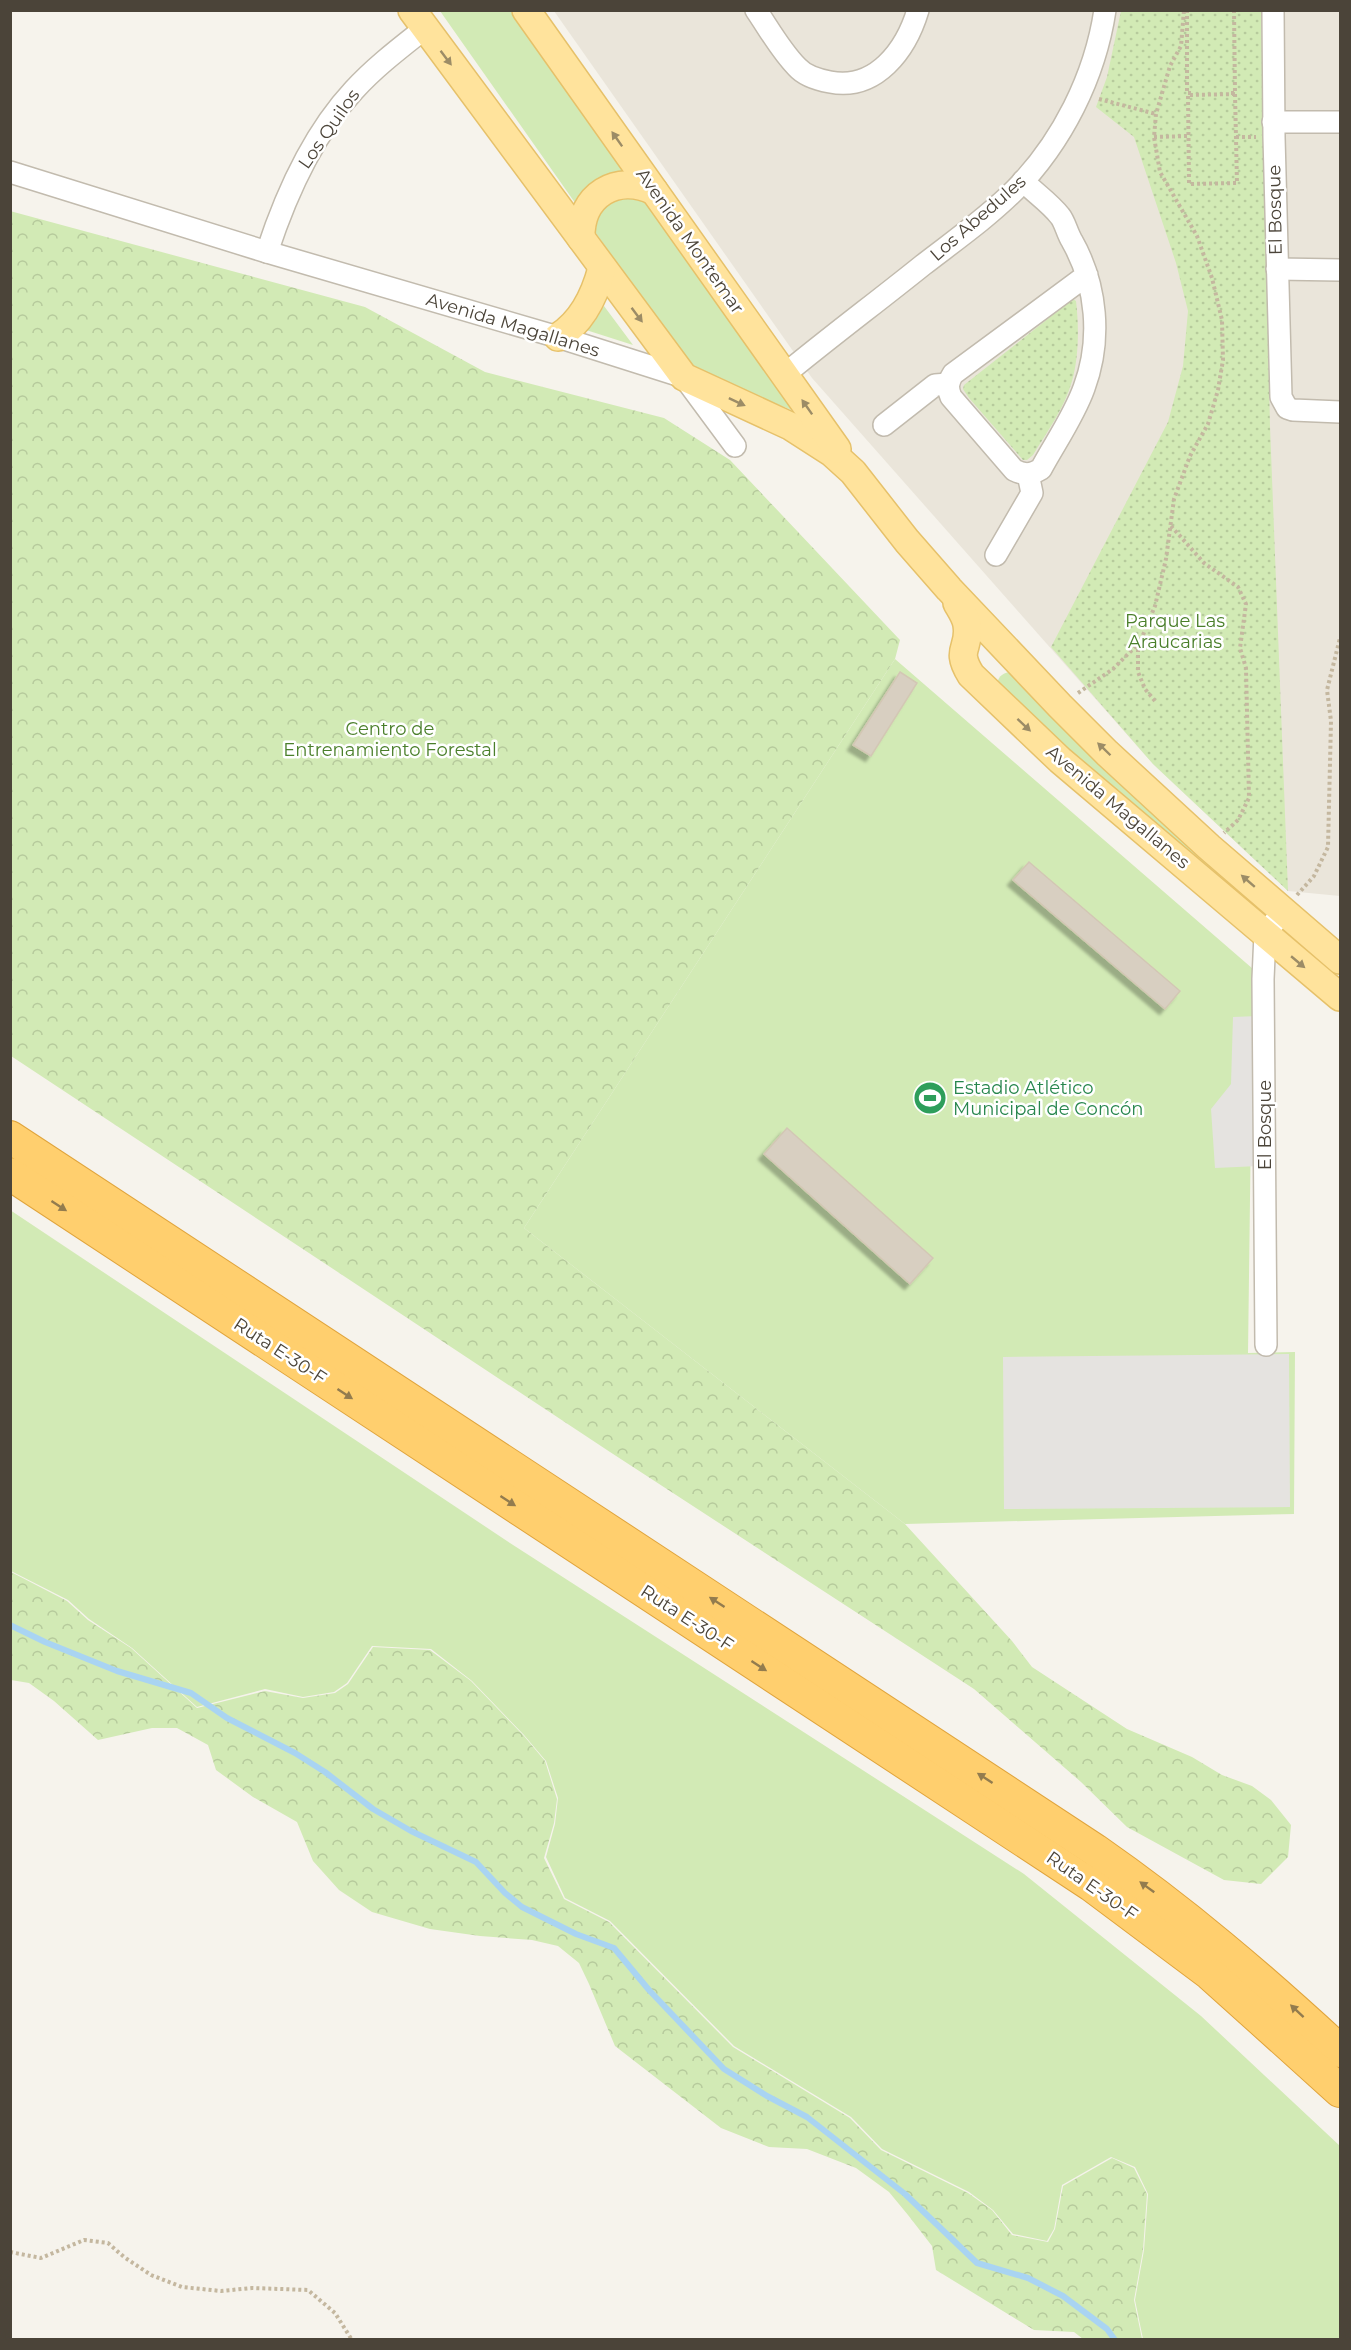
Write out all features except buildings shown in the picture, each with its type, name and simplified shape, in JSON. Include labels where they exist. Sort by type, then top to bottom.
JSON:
[{"type":"highway","name":"Ruta E-30-F","points":[[10,1137],[1095,1850],[1211,1936],[1341,2051]]},
{"type":"highway","name":"Ruta E-30-F","points":[[10,1174],[1091,1885],[1210,1974],[1341,2091]]},
{"type":"main road","name":"Avenida Montemar","points":[[526,10],[853,472]]},
{"type":"main road","points":[[418,20],[684,378]]},
{"type":"main road","points":[[581,237],[585,212],[596,197],[604,191],[613,187],[634,184],[654,191]]},
{"type":"main road","points":[[558,337],[569,330],[589,302],[602,268]]},
{"type":"main road","name":"Avenida Magallanes","points":[[684,378],[790,426],[832,453],[853,472],[907,541],[949,589],[1107,753],[1209,847],[1341,960]]},
{"type":"main road","name":"Avenida Magallanes","points":[[949,589],[967,624],[967,635],[962,654],[963,662],[981,685],[1060,759],[1341,997]]},
{"type":"main road","points":[[981,685],[986,672],[993,664],[1003,661],[1025,669]]},
{"type":"street","points":[[756,10],[797,68],[816,78],[836,83],[861,81],[873,77],[887,66],[909,33],[918,10]]},
{"type":"street","name":"Los Abedules","points":[[784,375],[983,218],[1018,186],[1055,140],[1080,95],[1099,41],[1105,10]]},
{"type":"street","name":"El Bosque","points":[[1273,10],[1273,122],[1281,397],[1287,408],[1298,412],[1341,412]]},
{"type":"street","name":"Los Quilos","points":[[267,252],[278,219],[305,159],[353,91],[387,58],[418,20]]},
{"type":"street","points":[[1273,122],[1341,122]]},
{"type":"street","name":"Avenida Magallanes","points":[[10,172],[267,252],[558,337],[684,378]]},
{"type":"street","points":[[1018,186],[1053,227],[1065,230],[1076,248],[1087,275],[1094,312],[1094,350],[1084,390],[1041,469],[1028,474],[1014,470],[951,397],[948,384],[953,374],[1087,275]]},
{"type":"street","points":[[1277,269],[1341,270]]},
{"type":"street","points":[[684,378],[735,446]]},
{"type":"street","points":[[884,425],[935,385],[948,384]]},
{"type":"street","points":[[996,555],[1032,493],[1028,474]]},
{"type":"street","points":[[1265,934],[1283,911]]},
{"type":"street","name":"El Bosque","points":[[1265,934],[1263,979],[1266,1345]]},
{"type":"path","points":[[1185,10],[1187,93],[1235,93],[1234,10]]},
{"type":"path","points":[[1060,706],[1113,669],[1138,644],[1155,606],[1166,559],[1174,499],[1190,456],[1209,424],[1218,390],[1223,360],[1222,320],[1212,278],[1197,236],[1160,172],[1154,137],[1156,114],[1170,66],[1180,46],[1185,10]]},
{"type":"path","points":[[1180,46],[1187,46]]},
{"type":"path","points":[[1235,94],[1237,183],[1189,183],[1188,136],[1188,95],[1235,94]]},
{"type":"path","points":[[1080,95],[1156,114]]},
{"type":"path","points":[[1154,137],[1188,136]]},
{"type":"path","points":[[1170,525],[1204,563],[1238,587],[1246,604],[1240,648],[1246,668],[1249,798],[1238,820],[1209,847]]},
{"type":"path","points":[[1147,622],[1138,647],[1138,672],[1145,689],[1155,701]]},
{"type":"path","points":[[1283,911],[1314,876],[1328,847],[1331,721],[1327,690],[1341,638]]},
{"type":"path","points":[[10,2252],[41,2258],[84,2240],[108,2243],[151,2275],[182,2287],[221,2291],[252,2288],[308,2290],[335,2313],[352,2340]]},
{"type":"shaded area","points":[[554,11],[1340,11],[1340,896],[1288,891],[1153,764],[812,378]]},
{"type":"shaded area","points":[[1258,1016],[1259,1166],[1215,1168],[1211,1109],[1231,1084],[1233,1017]]},
{"type":"shaded area","points":[[1289,1354],[1290,1507],[1004,1509],[1003,1357]]},
{"type":"green space","points":[[440,11],[511,11],[628,173],[611,175],[598,182],[578,207]]},
{"type":"green space","name":"Parque Las Araucarias","points":[[1121,11],[1261,11],[1270,426],[1288,891],[1153,764],[1051,647],[1168,422],[1183,366],[1188,311],[1176,263],[1134,137],[1096,107],[1107,77]]},
{"type":"green space","points":[[642,197],[794,411],[693,370],[593,229],[596,215],[609,199]]},
{"type":"green space","name":"Centro de Entrenamiento Forestal","points":[[10,211],[365,307],[485,372],[664,418],[730,460],[900,640],[895,659],[524,1228],[905,1524],[1012,1641],[1032,1667],[1127,1729],[1192,1757],[1222,1775],[1252,1786],[1271,1800],[1291,1825],[1288,1857],[1261,1884],[1224,1880],[1127,1827],[1081,1782],[974,1689],[610,1452],[11,1056]]},
{"type":"green space","points":[[1073,299],[1076,301],[1078,331],[1072,381],[1050,428],[1033,455],[1023,460],[969,398],[963,389],[964,385]]},
{"type":"green space","points":[[604,306],[633,345],[586,330]]},
{"type":"green space","name":"Estadio Atlético Municipal de Concón","points":[[895,659],[1253,969],[1248,1353],[1295,1352],[1294,1514],[905,1524],[524,1228]]},
{"type":"green space","points":[[1009,672],[1017,674],[1260,903],[1253,912],[1070,757],[997,685],[1000,676]]},
{"type":"green space","points":[[10,1210],[507,1541],[1024,1874],[1201,2016],[1340,2146],[1340,2339],[1143,2339],[1135,2300],[1144,2250],[1148,2194],[1135,2167],[1111,2157],[1062,2185],[1054,2229],[1047,2241],[1013,2234],[993,2210],[969,2192],[882,2149],[851,2117],[734,2046],[610,1921],[565,1898],[546,1857],[555,1824],[558,1798],[546,1761],[472,1681],[431,1649],[372,1646],[347,1683],[334,1692],[303,1697],[265,1689],[197,1707],[132,1648],[89,1619],[68,1600],[11,1571]]},
{"type":"green space","points":[[11,1572],[67,1601],[88,1620],[131,1648],[197,1708],[265,1691],[303,1698],[335,1693],[348,1684],[373,1647],[430,1650],[471,1681],[545,1761],[557,1799],[554,1823],[544,1858],[564,1899],[609,1922],[733,2047],[850,2118],[881,2150],[968,2193],[992,2210],[1012,2235],[1048,2242],[1055,2229],[1063,2186],[1112,2158],[1134,2168],[1147,2194],[1143,2250],[1134,2300],[1142,2339],[1083,2339],[1074,2332],[1034,2330],[936,2270],[932,2246],[908,2215],[889,2192],[856,2168],[807,2149],[769,2147],[721,2128],[615,2046],[579,1963],[558,1946],[532,1940],[430,1929],[372,1912],[339,1890],[313,1861],[297,1822],[253,1797],[216,1770],[208,1745],[177,1728],[152,1728],[98,1740],[54,1701],[29,1683],[11,1680]]},
{"type":"waterway","points":[[10,1625],[117,1671],[191,1693],[227,1718],[295,1753],[325,1772],[373,1809],[411,1831],[476,1862],[505,1893],[522,1907],[576,1934],[614,1948],[649,1990],[724,2069],[767,2096],[807,2117],[905,2194],[977,2263],[1028,2278],[1063,2296],[1107,2329],[1115,2340]]},
{"type":"place","name":"Estadio Atlético Municipal de Concón","points":[[930,1098]]}]
